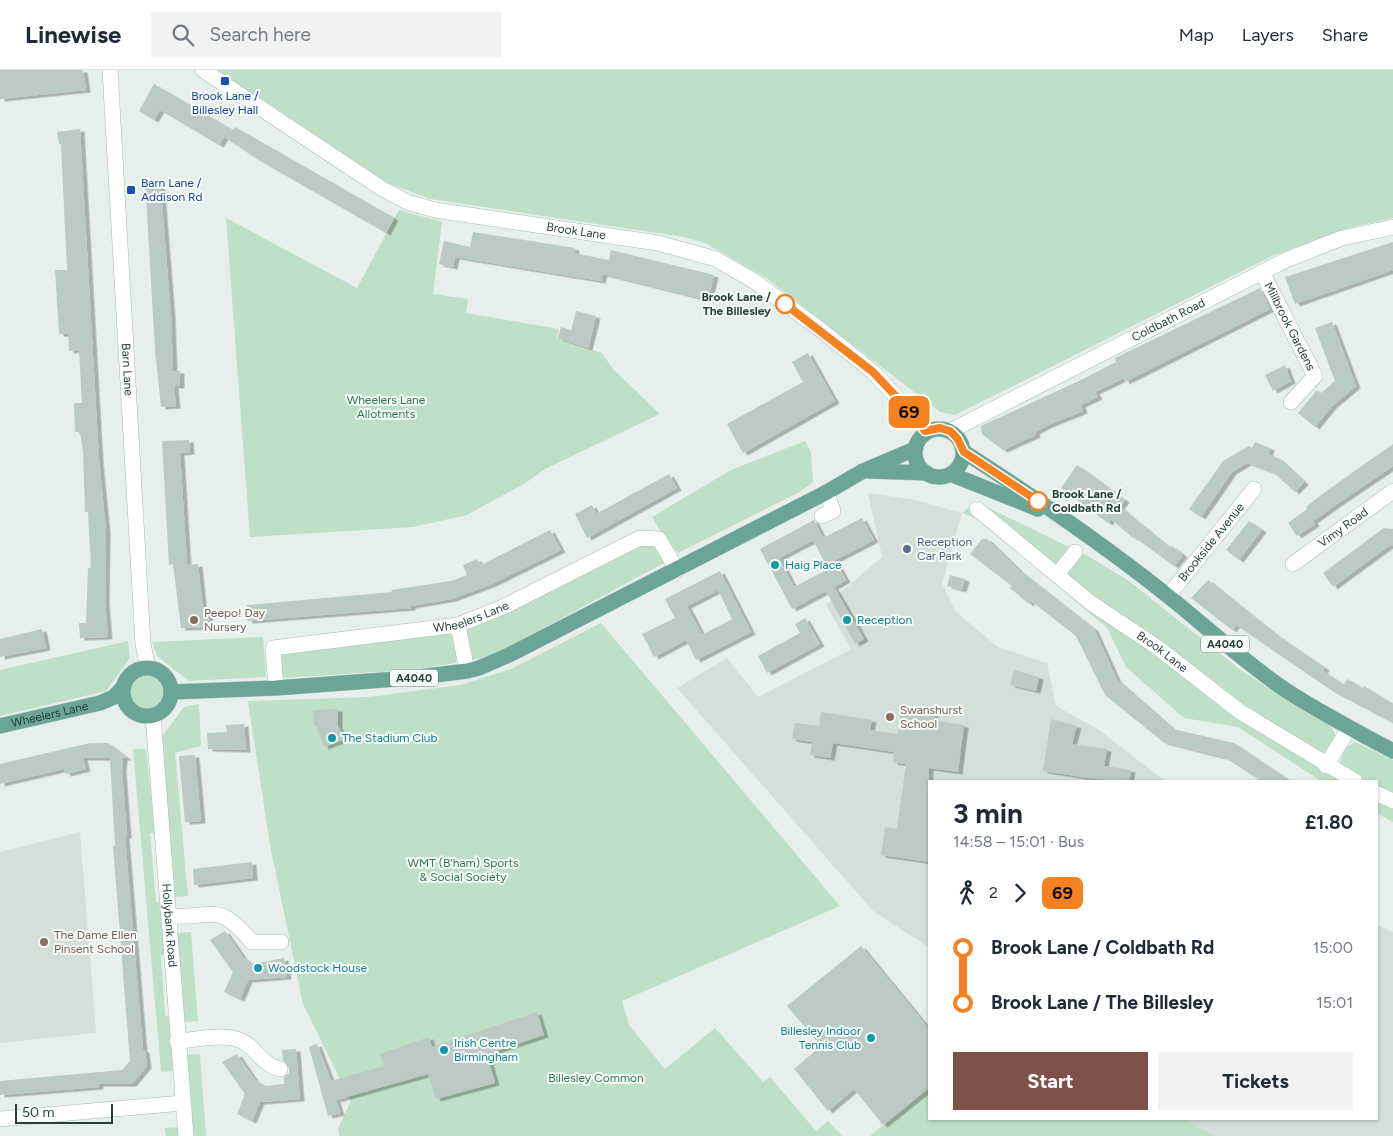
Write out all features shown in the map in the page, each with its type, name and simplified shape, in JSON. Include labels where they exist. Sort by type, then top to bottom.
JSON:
[{"type":"main road","points":[[940,428],[950,431],[957,438],[964,452],[964,460],[953,475],[935,477],[920,468],[916,461],[915,449],[925,431],[940,428]]},
{"type":"main road","name":"A4040","points":[[171,692],[276,688],[410,678],[467,671],[512,654],[677,570],[863,471],[915,449]]},
{"type":"main road","name":"A4040","points":[[964,452],[1069,522],[1168,596],[1230,648],[1286,690],[1350,728],[1393,750]]},
{"type":"main road","points":[[863,471],[926,473]]},
{"type":"main road","name":"A4040","points":[[953,475],[992,489],[1069,522]]},
{"type":"main road","points":[[148,668],[164,676],[171,692],[164,710],[152,716],[135,713],[128,708],[125,701],[124,686],[135,672],[148,668]]},
{"type":"main road","name":"Wheelers Lane","points":[[0,726],[100,703],[114,697],[124,686]]},
{"type":"main road","name":"Wheelers Lane","points":[[100,703],[128,708]]},
{"type":"street","name":"Barn Lane","points":[[110,70],[144,644],[148,668]]},
{"type":"street","name":"Brook Lane","points":[[202,70],[381,188],[407,202],[435,210],[658,243],[716,260],[754,281],[858,360],[906,407],[925,431]]},
{"type":"street","name":"Coldbath Road","points":[[950,431],[1262,272],[1342,238],[1393,227]]},
{"type":"street","name":"Millbrook Gardens","points":[[1262,272],[1315,376],[1291,402]]},
{"type":"street","name":"Brookside Avenue","points":[[1168,596],[1254,489]]},
{"type":"street","name":"Vimy Road","points":[[1293,564],[1393,491]]},
{"type":"street","points":[[822,516],[833,511],[826,492]]},
{"type":"street","name":"Brook Lane","points":[[976,508],[1091,602],[1157,647],[1239,711],[1326,766],[1353,780]]},
{"type":"street","name":"Wheelers Lane","points":[[276,688],[273,648],[458,625],[503,607],[640,538],[659,539],[677,570]]},
{"type":"street","points":[[1057,575],[1075,552]]},
{"type":"street","points":[[458,625],[467,671]]},
{"type":"street","name":"Hollybank Road","points":[[152,716],[186,1136]]},
{"type":"street","points":[[1326,766],[1350,728]]},
{"type":"street","points":[[1378,793],[1393,801]]},
{"type":"street","points":[[169,916],[214,913],[226,916],[252,942],[281,942]]},
{"type":"street","points":[[177,1041],[234,1037],[247,1044],[269,1066],[280,1070]]},
{"type":"street","points":[[0,1119],[183,1103]]},
{"type":"shaded area","name":"Swanshurst School","points":[[868,493],[911,499],[962,513],[942,584],[956,612],[998,647],[1047,663],[1056,706],[1098,729],[1164,780],[928,780],[928,946],[874,912],[677,688],[727,658],[758,697],[851,649],[826,605],[882,557]]},
{"type":"shaded area","name":"The Dame Ellen Pinsent School","points":[[80,832],[96,1033],[0,1043],[0,852]]},
{"type":"shaded area","points":[[1378,925],[1393,932],[1393,1136],[1214,1136],[1187,1120],[1378,1120]]},
{"type":"green space","points":[[216,70],[1393,70],[1393,218],[1352,227],[1272,256],[955,415],[940,412],[765,277],[705,243],[684,237],[430,199],[386,182]]},
{"type":"green space","name":"Wheelers Lane Allotments","points":[[399,210],[442,222],[433,294],[468,299],[466,313],[559,329],[557,338],[602,353],[613,369],[660,414],[545,469],[527,482],[467,515],[413,527],[250,537],[226,218],[357,288]]},
{"type":"green space","points":[[805,441],[811,452],[813,482],[800,492],[678,553],[662,534],[652,517],[731,470]]},
{"type":"green space","points":[[976,502],[1088,556],[1129,581],[1242,671],[1332,727],[1336,737],[1323,753],[1336,775],[1345,748],[1355,742],[1393,760],[1393,822],[1378,814],[1378,780],[1319,780],[1238,727],[1184,718],[1126,667],[1107,628],[980,520],[962,513]]},
{"type":"green space","points":[[645,544],[654,545],[665,556],[666,562],[492,656],[475,660],[470,656],[466,631],[468,627],[547,593]]},
{"type":"green space","name":"WMT (B'ham) Sports & Social Society","points":[[601,623],[840,906],[622,1001],[629,1025],[665,1069],[715,1028],[763,1082],[770,1077],[816,1131],[828,1121],[842,1136],[339,1136],[338,1128],[351,1101],[303,1004],[270,845],[248,701],[369,697],[460,685],[511,669]]},
{"type":"green space","points":[[450,633],[457,643],[456,663],[410,670],[282,678],[280,653]]},
{"type":"green space","points":[[263,637],[266,677],[189,681],[157,656],[152,642]]},
{"type":"green space","points":[[128,641],[130,658],[106,691],[0,716],[0,670]]},
{"type":"green space","points":[[148,675],[160,680],[165,692],[160,704],[148,709],[136,704],[131,692],[136,680]]},
{"type":"green space","points":[[199,704],[201,746],[175,753],[188,896],[174,897],[160,739],[184,707]]},
{"type":"green space","points":[[133,749],[146,749],[155,833],[150,833],[156,902],[159,902],[165,954],[161,955],[165,1015],[170,1017],[173,1071],[161,1072]]},
{"type":"green space","points":[[191,932],[198,1021],[184,1022],[177,933]]},
{"type":"green space","points":[[200,1054],[206,1136],[194,1136],[187,1055]]},
{"type":"green space","points":[[928,1089],[928,1120],[1187,1120],[1214,1136],[870,1136]]},
{"type":"green space","points":[[179,1127],[180,1136],[166,1136],[165,1128]]},
{"type":"building","points":[[0,70],[83,70],[86,90],[0,99]]},
{"type":"building","points":[[154,84],[233,130],[235,127],[394,218],[386,233],[257,159],[224,137],[219,145],[160,110],[154,120],[139,111]]},
{"type":"building","points":[[80,129],[99,460],[106,531],[105,602],[108,637],[80,638],[79,623],[86,623],[88,568],[91,568],[88,512],[85,512],[83,452],[80,432],[75,432],[74,403],[82,403],[79,350],[69,351],[68,334],[59,334],[55,270],[67,270],[61,144],[59,144],[57,132]]},
{"type":"building","points":[[160,179],[171,316],[173,371],[180,371],[180,386],[174,386],[176,406],[161,407],[155,350],[145,180]]},
{"type":"building","points":[[473,232],[575,248],[574,253],[609,260],[611,250],[714,275],[708,300],[603,274],[601,281],[455,257],[453,267],[439,264],[444,241],[470,247]]},
{"type":"building","points":[[1393,242],[1393,270],[1295,304],[1285,277]]},
{"type":"building","points":[[1260,288],[1270,309],[1125,382],[1124,378],[1095,392],[1098,397],[1081,405],[1083,411],[1046,426],[1035,432],[1036,435],[1003,450],[982,434],[981,426],[1081,380],[1116,362],[1115,358]]},
{"type":"building","points":[[576,311],[596,316],[588,348],[558,338],[561,327],[571,330]]},
{"type":"building","points":[[1332,322],[1356,386],[1332,406],[1315,427],[1298,413],[1317,390],[1321,393],[1335,381],[1315,328]]},
{"type":"building","points":[[808,353],[835,401],[743,453],[727,424],[803,382],[792,362]]},
{"type":"building","points":[[1285,365],[1291,381],[1273,391],[1265,375]]},
{"type":"building","points":[[189,440],[190,452],[180,453],[187,565],[198,564],[203,611],[208,611],[209,627],[181,628],[173,564],[169,565],[162,441]]},
{"type":"building","points":[[1255,442],[1270,448],[1268,454],[1278,458],[1304,482],[1295,492],[1274,473],[1247,463],[1232,472],[1201,517],[1189,509],[1223,461],[1249,446],[1252,448]]},
{"type":"building","points":[[1393,444],[1393,466],[1313,521],[1315,524],[1297,536],[1288,523],[1325,492]]},
{"type":"building","points":[[1077,465],[1125,500],[1120,507],[1170,548],[1172,546],[1183,555],[1174,566],[1133,538],[1111,519],[1108,523],[1061,488]]},
{"type":"building","points":[[669,474],[677,488],[587,538],[575,514],[592,505],[596,514]]},
{"type":"building","name":"Haig Place","points":[[862,518],[874,540],[835,560],[846,580],[834,587],[864,639],[855,644],[826,591],[792,609],[760,549],[814,520],[823,538]],"holes":[[[813,540],[828,569],[794,587],[779,558]]]},
{"type":"building","points":[[1249,521],[1262,530],[1239,560],[1226,550]]},
{"type":"building","points":[[1384,528],[1393,529],[1393,546],[1390,545],[1333,587],[1323,573]]},
{"type":"building","points":[[550,530],[561,550],[492,584],[452,599],[411,606],[411,608],[248,621],[247,605],[392,592],[391,590],[451,581],[467,575],[463,565],[477,559],[481,565]]},
{"type":"building","points":[[982,539],[987,539],[1020,571],[1094,629],[1117,680],[1173,729],[1234,743],[1289,780],[1259,780],[1226,758],[1163,742],[1105,695],[1076,636],[1031,601],[1029,604],[1010,588],[1012,586],[970,554]]},
{"type":"building","points":[[720,571],[751,632],[696,660],[686,640],[654,657],[642,634],[675,618],[665,599]],"holes":[[[718,590],[732,619],[702,635],[687,606]]]},
{"type":"building","points":[[950,575],[965,579],[962,590],[947,586]]},
{"type":"building","points":[[1208,580],[1274,633],[1325,668],[1323,671],[1344,685],[1347,679],[1363,688],[1364,686],[1393,704],[1393,723],[1334,692],[1236,625],[1232,630],[1191,598]]},
{"type":"building","points":[[805,618],[820,644],[767,673],[758,656],[800,633],[795,624]]},
{"type":"building","points":[[42,629],[46,648],[0,657],[0,639]]},
{"type":"building","points":[[1014,670],[1039,677],[1036,691],[1010,685]]},
{"type":"building","points":[[338,709],[338,726],[345,739],[324,747],[316,726],[314,726],[313,710]]},
{"type":"building","points":[[901,709],[934,714],[933,720],[964,725],[958,772],[929,768],[928,862],[881,855],[885,827],[897,829],[906,764],[893,762],[894,752],[833,743],[830,758],[810,755],[812,742],[792,739],[795,723],[819,726],[821,712],[872,720],[870,730],[898,734]]},
{"type":"building","points":[[1051,719],[1077,726],[1072,744],[1107,749],[1104,766],[1131,770],[1129,780],[1102,780],[1043,771]]},
{"type":"building","points":[[244,724],[246,750],[208,749],[207,733],[227,732],[226,725]]},
{"type":"building","points":[[90,743],[108,743],[127,758],[123,758],[122,770],[127,836],[125,836],[143,1050],[145,1050],[147,1066],[132,1084],[99,1084],[99,1087],[0,1095],[0,1081],[122,1070],[130,1061],[113,846],[115,846],[110,758],[83,758],[86,769],[66,774],[64,769],[0,784],[0,764]]},
{"type":"building","points":[[195,755],[201,821],[185,822],[179,756]]},
{"type":"building","points":[[252,862],[253,878],[194,885],[193,869]]},
{"type":"building","name":"Woodstock House","points":[[225,931],[243,957],[253,964],[284,958],[287,977],[248,980],[240,999],[224,992],[233,972],[210,940]]},
{"type":"building","name":"Billesley Indoor Tennis Club","points":[[861,946],[928,1028],[928,1089],[883,1125],[854,1089],[828,1111],[794,1069],[821,1046],[787,1006]]},
{"type":"building","points":[[537,1012],[544,1035],[487,1054],[495,1083],[436,1099],[428,1074],[336,1100],[340,1113],[328,1116],[309,1047],[317,1044],[331,1081],[384,1066],[380,1054],[429,1037],[432,1047]]},
{"type":"building","points":[[296,1049],[300,1099],[260,1102],[252,1121],[237,1114],[245,1094],[222,1062],[237,1054],[255,1080],[265,1086],[284,1084],[284,1077],[289,1073],[289,1068],[283,1060],[282,1050]]},
{"type":"bus line","name":"69","points":[[785,304],[873,372],[906,407],[925,431],[940,428],[950,431],[961,444],[964,452],[1038,501]]},
{"type":"place","name":"Brook Lane / Billesley Hall","points":[[225,81]]},
{"type":"place","name":"Barn Lane / Addison Rd","points":[[131,190]]},
{"type":"place","name":"Brook Lane / The Billesley","points":[[785,304]]},
{"type":"place","name":"Brook Lane / Coldbath Rd","points":[[1038,501]]},
{"type":"place","name":"Reception Car Park","points":[[907,549]]},
{"type":"place","name":"Haig Place","points":[[775,565]]},
{"type":"place","name":"Peepo! Day Nursery","points":[[194,620]]},
{"type":"place","name":"Reception","points":[[847,620]]},
{"type":"place","name":"Swanshurst School","points":[[890,717]]},
{"type":"place","name":"The Stadium Club","points":[[332,738]]},
{"type":"place","name":"The Dame Ellen Pinsent School","points":[[44,942]]},
{"type":"place","name":"Woodstock House","points":[[258,968]]},
{"type":"place","name":"Billesley Indoor Tennis Club","points":[[871,1038]]},
{"type":"place","name":"Irish Centre Birmingham","points":[[444,1050]]},
{"type":"park label","name":"Billesley Common","points":[[596,1078]]}]
